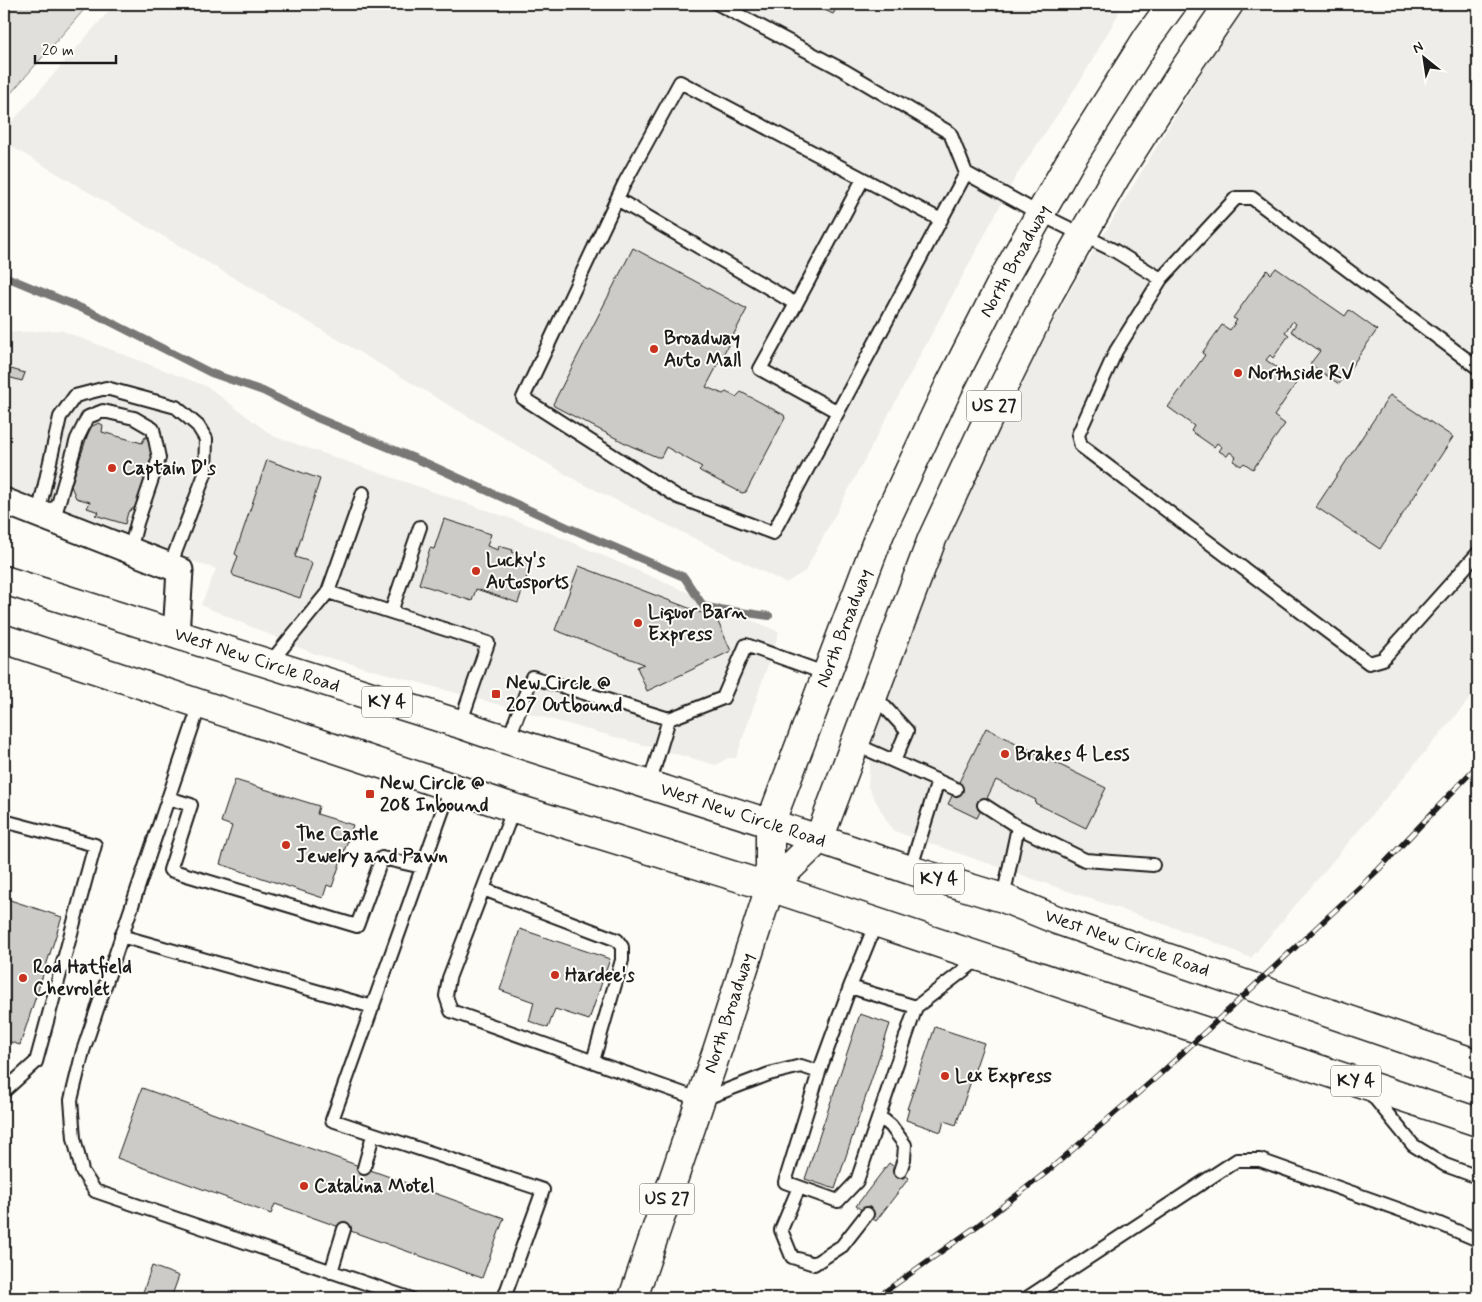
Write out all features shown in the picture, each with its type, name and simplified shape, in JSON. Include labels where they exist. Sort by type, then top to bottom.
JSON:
[{"type":"main road","name":"North Broadway","points":[[633,1298],[701,1100],[770,887],[770,824],[884,524],[953,377],[1005,276],[1068,164],[1148,37],[1172,4]]},
{"type":"main road","name":"US 27","points":[[770,887],[819,839],[932,539],[1050,292],[1114,178],[1229,4]]},
{"type":"main road","name":"West New Circle Road","points":[[4,580],[460,724],[910,870],[1003,898],[1058,920],[1478,1064]]},
{"type":"main road","name":"KY 4","points":[[4,639],[514,808],[770,887],[1478,1122]]},
{"type":"street","points":[[4,501],[39,512],[180,570],[176,634]]},
{"type":"lane","points":[[718,4],[843,70],[950,133],[966,173],[1040,214],[1115,252],[1161,279]]},
{"type":"lane","points":[[941,220],[680,82],[617,199],[522,398],[678,497],[773,533],[941,220],[966,173]]},
{"type":"lane","points":[[838,412],[760,368],[863,179]]},
{"type":"lane","points":[[1478,368],[1252,198],[1236,198],[1161,279],[1116,351],[1078,435],[1081,446],[1369,664],[1383,660],[1478,553]]},
{"type":"lane","points":[[617,199],[796,304]]},
{"type":"lane","points":[[130,551],[137,523],[159,458],[153,429],[134,418],[103,411],[88,418],[78,439],[57,508],[39,512],[60,417],[75,396],[106,388],[176,407],[198,426],[206,439],[205,474],[170,566]]},
{"type":"lane","points":[[269,664],[328,592],[363,493]]},
{"type":"lane","points":[[391,612],[420,527]]},
{"type":"lane","points":[[328,592],[488,643],[460,724]]},
{"type":"lane","points":[[508,740],[532,677],[669,719],[723,698],[746,645],[827,674]]},
{"type":"lane","points":[[873,694],[906,731],[894,761]]},
{"type":"lane","points":[[200,704],[83,1051],[71,1100],[74,1138],[82,1171],[95,1191],[409,1298]]},
{"type":"lane","points":[[649,785],[669,719]]},
{"type":"lane","points":[[855,744],[956,789]]},
{"type":"lane","points":[[910,870],[938,781]]},
{"type":"lane","points":[[451,787],[332,1120],[544,1190],[504,1298]]},
{"type":"lane","points":[[168,798],[191,805],[170,870],[357,926],[382,858],[422,867]]},
{"type":"lane","points":[[984,805],[1018,827],[1085,860],[1153,865]]},
{"type":"lane","points":[[514,808],[450,978],[446,996],[451,1011],[701,1100],[769,1074],[801,1066],[818,1072]]},
{"type":"lane","points":[[4,821],[95,844],[36,1062],[4,1092]]},
{"type":"lane","points":[[1003,898],[1018,827]]},
{"type":"lane","points":[[483,889],[617,940],[622,947],[622,960],[593,1061]]},
{"type":"lane","points":[[876,923],[818,1072],[785,1182],[838,1201],[857,1181],[916,1007],[981,957]]},
{"type":"lane","points":[[122,936],[372,1006]]},
{"type":"lane","points":[[850,987],[916,1007]]},
{"type":"lane","points":[[1364,1084],[1412,1145],[1445,1165],[1478,1178]]},
{"type":"lane","points":[[879,1116],[892,1126],[905,1145],[904,1159],[900,1171]]},
{"type":"lane","points":[[364,1168],[373,1135]]},
{"type":"lane","points":[[1027,1298],[1237,1160],[1260,1160],[1440,1224],[1478,1240]]},
{"type":"lane","points":[[799,1187],[781,1230],[792,1257],[814,1264],[842,1246],[867,1214]]},
{"type":"lane","points":[[331,1272],[344,1229]]},
{"type":"shaded area","points":[[4,4],[89,4],[4,101]]},
{"type":"shaded area","points":[[115,4],[1124,4],[1082,78],[1016,176],[805,571],[786,583],[579,482],[4,142],[4,131]]},
{"type":"shaded area","points":[[1249,4],[1478,4],[1478,689],[1251,958],[1207,939],[894,831],[868,787],[872,734],[902,646],[1010,403],[1075,282],[1215,50]]},
{"type":"shaded area","points":[[60,330],[208,387],[273,436],[546,531],[779,632],[736,758],[728,758],[716,765],[312,653],[201,605],[216,569],[70,520],[4,487],[4,333]]},
{"type":"building","points":[[812,4],[839,4],[833,14]]},
{"type":"building","name":"Broadway Auto Mall","points":[[633,248],[747,309],[706,387],[723,394],[726,392],[736,397],[741,392],[784,415],[785,418],[746,492],[742,493],[700,471],[702,467],[666,447],[661,457],[657,457],[631,446],[553,404]]},
{"type":"building","name":"Northside RV","points":[[1276,268],[1345,316],[1349,310],[1377,330],[1339,384],[1310,364],[1320,351],[1291,331],[1296,324],[1293,321],[1285,332],[1289,335],[1273,358],[1270,355],[1266,360],[1297,382],[1274,416],[1285,424],[1253,469],[1244,463],[1241,466],[1233,461],[1236,457],[1230,452],[1227,456],[1219,451],[1222,447],[1217,443],[1214,447],[1191,431],[1194,426],[1168,407],[1205,355],[1202,353],[1222,325],[1230,330],[1237,320],[1233,318],[1267,270],[1271,274]]},
{"type":"building","points":[[11,369],[25,373],[22,381],[8,377]]},
{"type":"building","points":[[1390,395],[1453,437],[1380,549],[1316,507]]},
{"type":"building","name":"Captain D's","points":[[99,423],[103,425],[102,432],[142,443],[145,437],[154,450],[135,507],[128,512],[125,524],[95,515],[99,512],[87,508],[90,502],[76,498],[71,486],[90,427]]},
{"type":"building","points":[[267,460],[320,479],[295,557],[312,564],[300,598],[234,576],[232,573],[238,556],[235,554]]},
{"type":"building","name":"Lucky's Autosports","points":[[444,519],[491,534],[487,546],[498,550],[499,546],[533,558],[518,603],[476,589],[472,601],[419,584],[430,548],[434,549]]},
{"type":"building","name":"Liquor Barn Express","points":[[579,566],[707,615],[714,613],[731,651],[647,691],[637,667],[644,664],[555,630]]},
{"type":"building","name":"Brakes 4 Less","points":[[986,728],[1106,788],[1086,828],[1035,803],[1036,800],[996,780],[977,818],[948,804]]},
{"type":"building","name":"The Castle Jewelry and Pawn","points":[[235,780],[319,806],[317,814],[353,825],[332,887],[327,885],[323,898],[220,864],[232,826],[221,822]]},
{"type":"building","name":"Rod Hatfield Chevrolet","points":[[4,898],[62,917],[20,1045],[4,1040]]},
{"type":"building","name":"Hardee's","points":[[520,929],[610,959],[589,1020],[555,1009],[548,1028],[529,1021],[534,1002],[500,990]]},
{"type":"building","points":[[860,1014],[890,1024],[835,1189],[805,1179]]},
{"type":"building","name":"Lex Express","points":[[935,1027],[984,1043],[956,1125],[944,1121],[941,1132],[906,1120],[909,1109],[907,1109]]},
{"type":"building","name":"Catalina Motel","points":[[142,1088],[504,1218],[482,1278],[275,1204],[271,1214],[117,1158]]},
{"type":"building","points":[[889,1163],[909,1178],[876,1221],[856,1206]]},
{"type":"building","points":[[152,1266],[179,1276],[171,1298],[141,1298]]},
{"type":"waterway","points":[[4,276],[93,313],[211,373],[263,391],[317,418],[426,463],[567,527],[684,577],[704,607],[769,616]]},
{"type":"railway","points":[[876,1298],[977,1226],[1048,1171],[1159,1075],[1378,870],[1478,765]]},
{"type":"place","name":"Broadway Auto Mall","points":[[654,349]]},
{"type":"place","name":"Northside RV","points":[[1238,373]]},
{"type":"place","name":"Captain D's","points":[[112,468]]},
{"type":"place","name":"Lucky's Autosports","points":[[476,571]]},
{"type":"place","name":"Liquor Barn Express","points":[[638,623]]},
{"type":"place","name":"New Circle @ 207 Outbound","points":[[496,694]]},
{"type":"place","name":"Brakes 4 Less","points":[[1005,754]]},
{"type":"place","name":"New Circle @ 208 Inbound","points":[[370,794]]},
{"type":"place","name":"The Castle Jewelry and Pawn","points":[[286,845]]},
{"type":"place","name":"Hardee's","points":[[555,975]]},
{"type":"place","name":"Rod Hatfield Chevrolet","points":[[23,978]]},
{"type":"place","name":"Lex Express","points":[[945,1076]]},
{"type":"place","name":"Catalina Motel","points":[[304,1186]]}]
